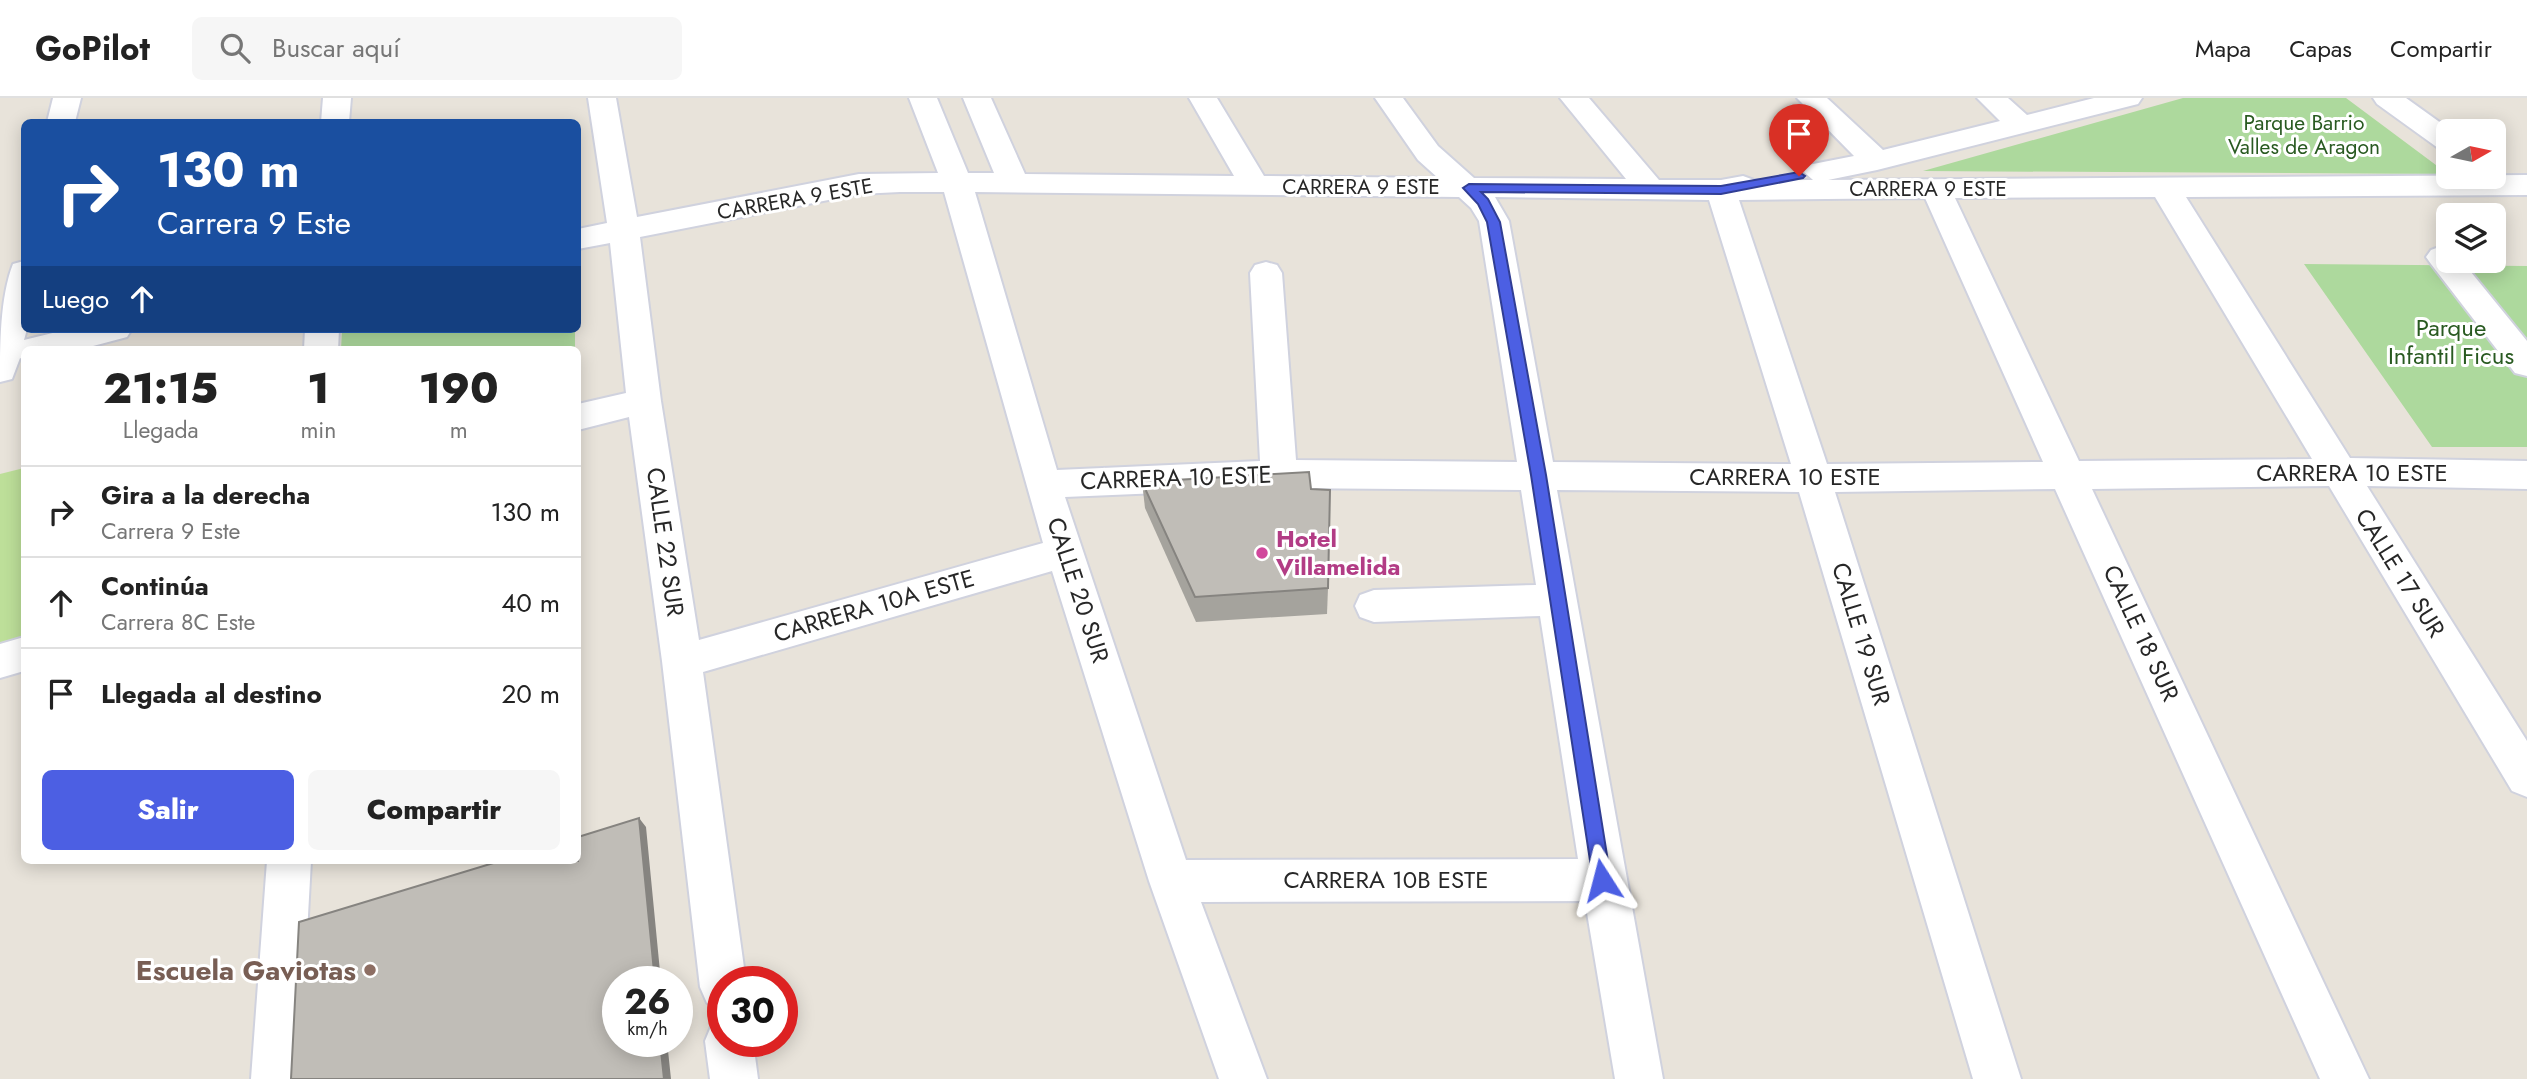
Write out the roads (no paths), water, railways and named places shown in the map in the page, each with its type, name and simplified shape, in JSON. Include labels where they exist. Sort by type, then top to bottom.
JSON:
[{"type":"street","points":[[62,119],[67,98]]},
{"type":"street","points":[[335,119],[337,98]]},
{"type":"street","name":"CALLE 22 SUR","points":[[602,98],[624,231],[644,401],[682,661],[720,966]]},
{"type":"street","name":"CALLE 20 SUR","points":[[923,98],[957,183],[1043,484],[1171,881],[1243,1079]]},
{"type":"street","points":[[977,98],[1014,184]]},
{"type":"street","points":[[1203,98],[1256,187]]},
{"type":"street","points":[[1389,98],[1428,153],[1483,202],[1494,222],[1539,475],[1602,880],[1639,1079]]},
{"type":"street","points":[[1574,98],[1650,189]]},
{"type":"street","points":[[1811,98],[1877,161]]},
{"type":"street","points":[[1991,98],[2021,125]]},
{"type":"street","points":[[1721,190],[1877,161],[2128,98]]},
{"type":"street","points":[[2387,98],[2436,133]]},
{"type":"street","name":"CARRERA 9 ESTE","points":[[581,238],[859,184],[1721,190],[2514,187]]},
{"type":"street","name":"CALLE 18 SUR","points":[[1936,188],[2345,1079]]},
{"type":"street","name":"CALLE 17 SUR","points":[[2165,188],[2527,778]]},
{"type":"street","name":"CALLE 19 SUR","points":[[1721,190],[1813,478],[1997,1079]]},
{"type":"street","points":[[1266,273],[1279,474]]},
{"type":"street","points":[[2455,273],[2527,364]]},
{"type":"street","points":[[12,357],[21,293]]},
{"type":"street","points":[[52,346],[100,333]]},
{"type":"street","points":[[581,416],[644,401]]},
{"type":"street","name":"CARRERA 10 ESTE","points":[[1043,484],[1279,474],[1813,478],[2338,472],[2527,475]]},
{"type":"street","name":"CARRERA 10A ESTE","points":[[682,661],[1066,552]]},
{"type":"street","points":[[1374,606],[1559,600]]},
{"type":"street","points":[[0,661],[21,655]]},
{"type":"street","points":[[275,1079],[289,864]]},
{"type":"street","name":"CARRERA 10B ESTE","points":[[1171,881],[1602,880]]},
{"type":"street","points":[[731,1057],[734,1079]]},
{"type":"place","name":"Hotel Villamelida","points":[[1262,553]]},
{"type":"place","name":"Escuela Gaviotas","points":[[370,970]]},
{"type":"park label","name":"Parque Barrio Valles de Aragon","points":[[2304,135]]},
{"type":"park label","name":"Parque Infantil Ficus","points":[[2451,342]]}]
